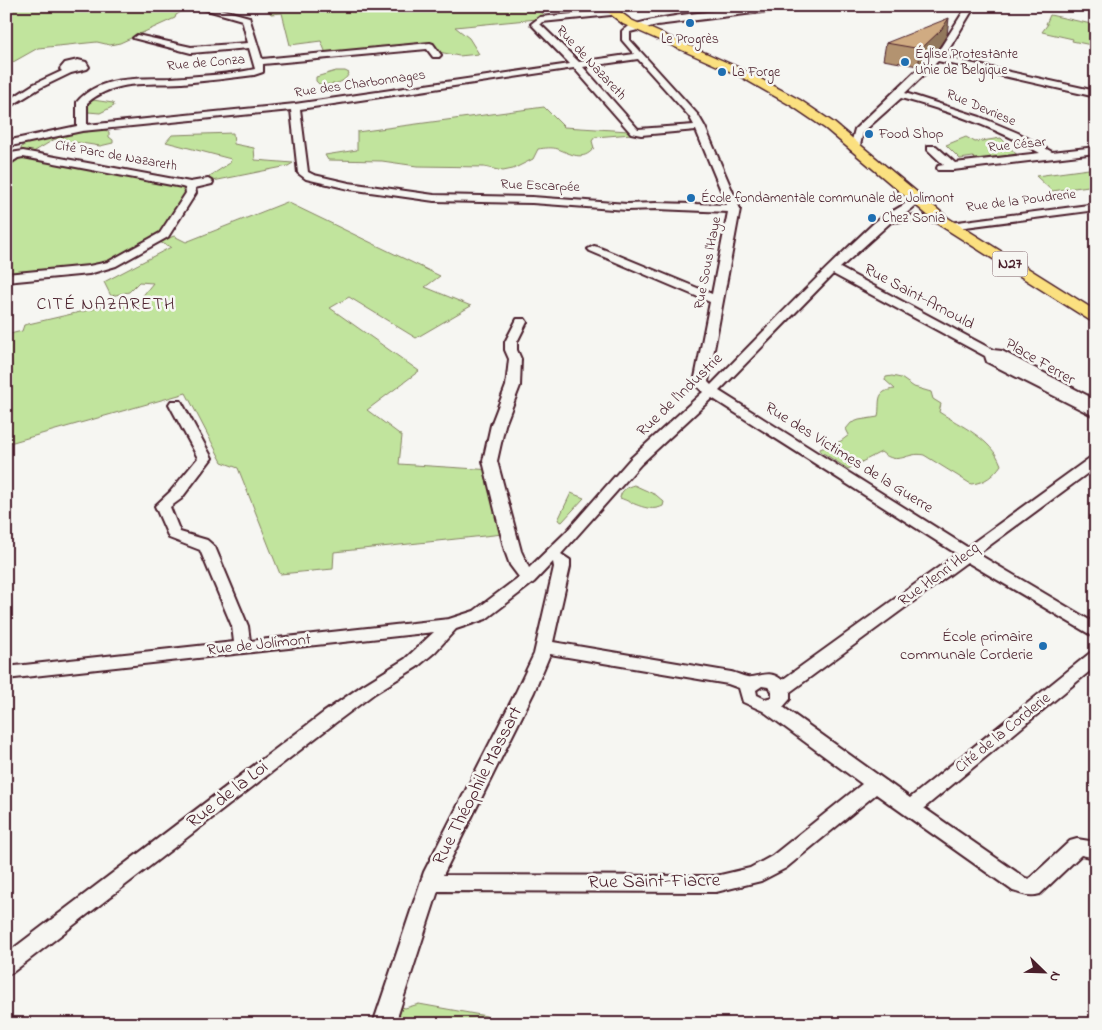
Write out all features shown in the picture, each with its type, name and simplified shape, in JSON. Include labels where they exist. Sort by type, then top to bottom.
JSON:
[{"type":"main road","name":"N27","points":[[608,9],[636,26],[740,72],[782,94],[814,114],[921,204],[947,223],[1096,318]]},
{"type":"street","name":"Rue de Conza","points":[[82,128],[82,102],[102,88],[118,82],[179,80],[254,72],[260,69],[246,19],[197,6]]},
{"type":"street","points":[[636,26],[787,6]]},
{"type":"street","points":[[856,148],[859,131],[945,49],[971,6]]},
{"type":"street","name":"Rue de Nazareth","points":[[608,9],[536,22],[535,24],[577,66],[637,132],[700,127]]},
{"type":"street","name":"Rue Sous l'Haye","points":[[636,26],[628,29],[625,36],[640,56],[691,113],[700,127],[734,209],[728,250],[716,300],[701,381],[711,392]]},
{"type":"street","points":[[137,38],[192,50],[253,45]]},
{"type":"street","points":[[259,62],[430,44],[436,55]]},
{"type":"street","name":"Rue des Charbonnages","points":[[10,142],[82,128],[295,107],[640,56]]},
{"type":"street","points":[[935,58],[1096,94]]},
{"type":"street","points":[[6,106],[37,86],[68,70]]},
{"type":"street","name":"Rue Devriese","points":[[897,94],[952,108],[1032,144],[1051,156]]},
{"type":"street","name":"Rue Escarpée","points":[[295,107],[303,173],[310,177],[361,188],[434,198],[532,200],[627,207],[657,206],[734,209]]},
{"type":"street","points":[[6,163],[19,154],[10,142]]},
{"type":"street","points":[[932,148],[953,167]]},
{"type":"street","name":"Rue César","points":[[942,168],[1096,150]]},
{"type":"street","name":"Cité Parc de Nazareth","points":[[6,278],[100,268],[138,251],[156,241],[167,231],[191,189],[188,186],[19,154]]},
{"type":"street","points":[[188,186],[208,182]]},
{"type":"street","points":[[887,221],[922,213],[921,204]]},
{"type":"street","name":"Rue de la Poudrerie","points":[[947,223],[1096,207]]},
{"type":"street","points":[[887,221],[912,217],[947,223]]},
{"type":"street","name":"Rue de l'Industrie","points":[[504,595],[528,578],[636,461],[711,392],[832,269],[887,221]]},
{"type":"street","points":[[594,248],[716,300]]},
{"type":"street","name":"Rue Saint-Arnould","points":[[832,269],[991,354]]},
{"type":"street","points":[[521,322],[511,342],[511,350],[515,359],[513,386],[498,425],[490,461],[513,551],[518,565],[528,578]]},
{"type":"street","name":"Place Ferrer","points":[[1096,406],[997,354],[991,354],[992,359],[1096,414]]},
{"type":"street","name":"Rue des Victimes de la Guerre","points":[[711,392],[967,554]]},
{"type":"street","points":[[176,404],[205,458],[184,487],[171,501],[162,506],[174,535],[207,547],[240,626],[243,648]]},
{"type":"street","name":"Rue Henri Hecq","points":[[781,689],[796,680],[1096,460]]},
{"type":"street","points":[[967,554],[977,562],[1096,632]]},
{"type":"street","name":"Rue Théophile Massart","points":[[384,1024],[431,883],[525,692],[545,647],[562,567],[562,560],[551,555]]},
{"type":"street","name":"Rue de Jolimont","points":[[6,673],[450,625],[480,614],[504,595]]},
{"type":"street","name":"Rue de la Loi","points":[[6,966],[329,718],[369,689],[411,663],[429,648],[450,625]]},
{"type":"street","points":[[545,647],[731,678],[749,686]]},
{"type":"street","name":"Cité de la Corderie","points":[[910,809],[1096,657]]},
{"type":"street","points":[[767,680],[778,685],[781,689],[781,698],[778,702],[767,705],[755,703],[749,698],[747,689],[755,681],[767,680]]},
{"type":"street","points":[[767,705],[1012,881],[1033,888],[1050,885],[1084,854],[1096,851]]},
{"type":"street","name":"Rue Saint-Fiacre","points":[[431,883],[716,884],[754,875],[779,862],[876,784]]},
{"type":"green space","points":[[6,6],[191,6],[176,15],[175,18],[120,43],[110,45],[97,42],[38,48],[6,66]]},
{"type":"green space","points":[[253,6],[536,6],[547,18],[455,27],[469,38],[479,54],[459,56],[434,51],[430,46],[327,56],[321,41],[290,45],[282,13],[271,14],[268,10]]},
{"type":"green space","points":[[1050,15],[1096,25],[1096,46],[1042,32],[1048,24],[1046,24]]},
{"type":"green space","points":[[336,71],[349,73],[344,80],[336,83],[319,84],[316,81],[316,77]]},
{"type":"green space","points":[[93,100],[113,103],[114,106],[100,113],[88,112],[88,104]]},
{"type":"green space","points":[[544,107],[564,127],[629,131],[632,134],[595,137],[592,141],[594,148],[586,155],[581,156],[572,155],[556,148],[538,149],[533,159],[513,169],[503,171],[484,167],[417,166],[382,161],[328,160],[325,155],[357,150],[357,132]]},
{"type":"green space","points":[[101,128],[109,132],[109,137],[113,140],[113,143],[100,146],[55,139],[30,154],[22,151],[21,148],[25,143],[73,131]]},
{"type":"green space","points":[[233,133],[234,144],[254,148],[255,160],[293,163],[288,166],[208,182],[210,176],[230,163],[231,159],[166,142],[172,135]]},
{"type":"green space","points":[[966,137],[975,142],[1001,138],[1019,157],[977,161],[973,157],[960,159],[946,145]]},
{"type":"green space","points":[[14,154],[191,187],[167,230],[106,266],[6,279],[6,163]]},
{"type":"green space","points":[[1096,168],[1096,185],[1052,191],[1036,176]]},
{"type":"green space","points":[[287,202],[440,276],[425,287],[471,306],[416,338],[349,297],[330,308],[419,371],[367,410],[402,436],[399,464],[493,470],[503,534],[334,552],[333,569],[280,574],[238,468],[222,462],[186,393],[6,444],[6,335],[22,331],[24,325],[141,298],[153,283],[139,282],[129,292],[111,296],[104,282],[171,247],[159,242],[174,236],[186,242]]},
{"type":"green space","points":[[886,377],[901,378],[914,387],[931,392],[933,399],[941,404],[939,412],[983,440],[997,456],[1001,465],[995,472],[985,480],[971,484],[924,455],[918,454],[893,458],[881,452],[848,469],[820,451],[820,449],[841,441],[849,435],[846,429],[851,423],[878,417],[881,395],[888,390],[895,389],[885,380]]},
{"type":"green space","points":[[634,485],[656,495],[664,502],[663,506],[647,508],[620,498],[625,489]]},
{"type":"green space","points":[[571,493],[584,498],[562,522],[558,520]]},
{"type":"green space","points":[[390,1003],[405,1008],[419,1004],[486,1016],[497,1024],[384,1024]]},
{"type":"building","points":[[949,18],[941,30],[921,49],[886,43]]},
{"type":"place","name":"Le Progrès","points":[[690,23]]},
{"type":"place","name":"Église Protestante Unie de Belgique","points":[[905,62]]},
{"type":"place","name":"La Forge","points":[[722,72]]},
{"type":"place","name":"Food Shop","points":[[869,134]]},
{"type":"place","name":"École fondamentale communale de Jolimont","points":[[691,198]]},
{"type":"place","name":"Chez Sonia","points":[[872,218]]},
{"type":"place","name":"École primaire communale Corderie","points":[[1043,646]]},
{"type":"district","name":"CITÉ NAZARETH","points":[[106,305]]}]
